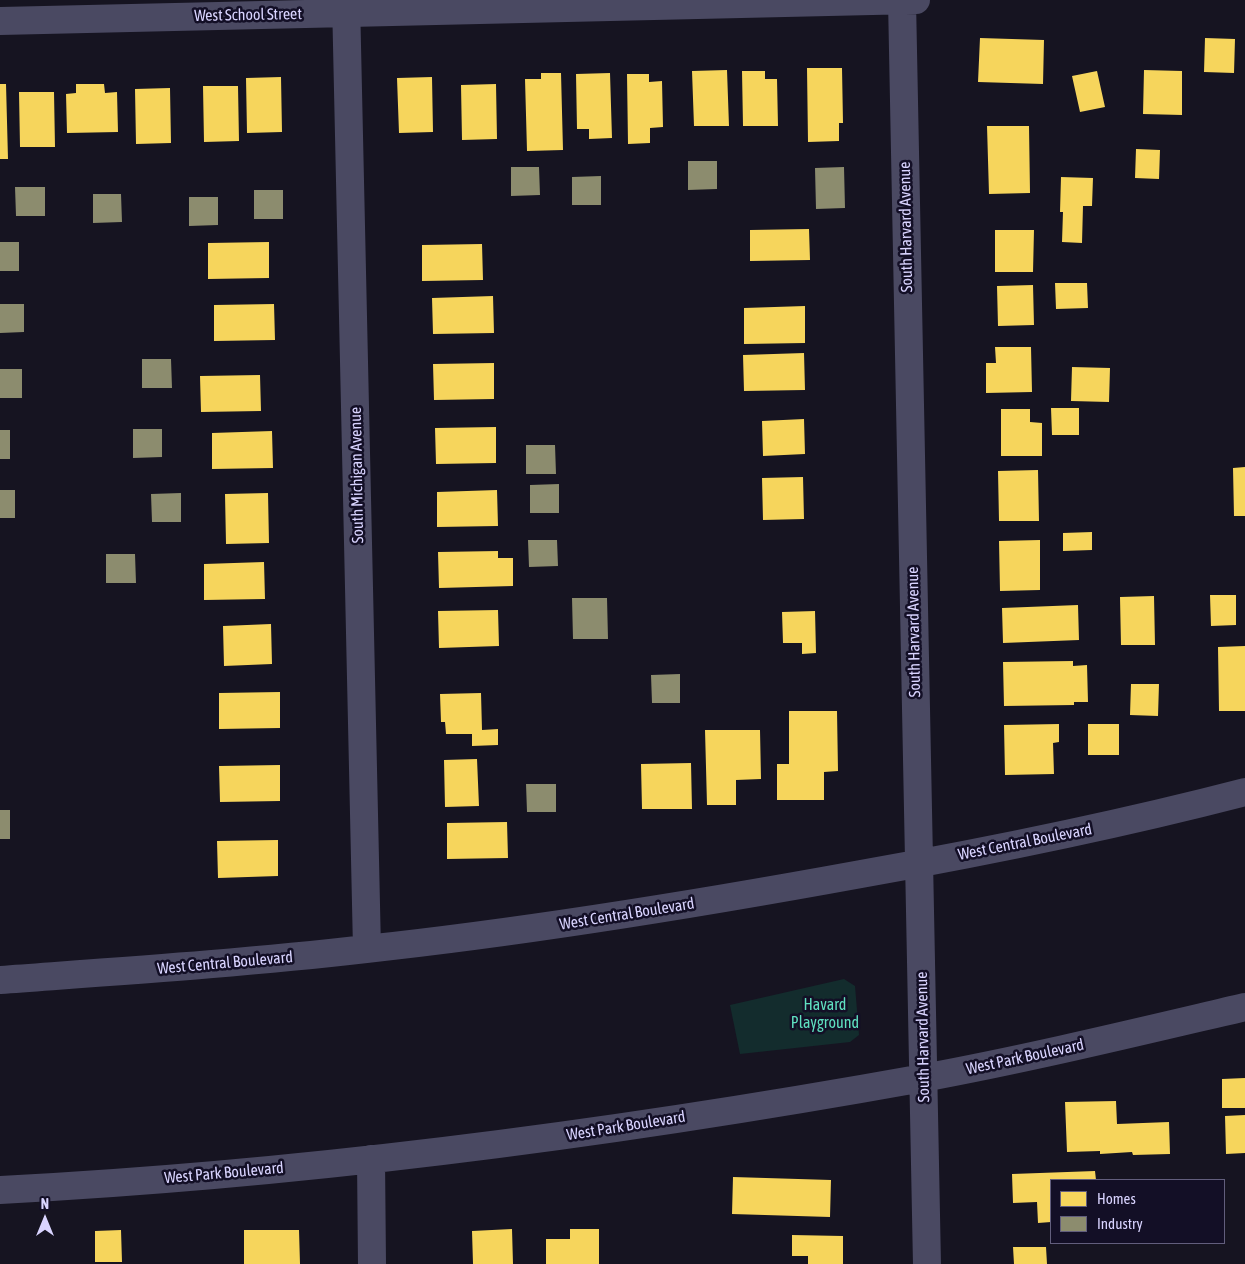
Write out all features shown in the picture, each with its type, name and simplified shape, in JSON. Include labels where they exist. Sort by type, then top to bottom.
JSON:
[{"type":"street","name":"South Harvard Avenue","points":[[902,0],[927,1264]]},
{"type":"street","name":"West School Street","points":[[0,21],[347,6],[916,0]]},
{"type":"street","name":"South Michigan Avenue","points":[[347,6],[367,949]]},
{"type":"street","name":"West Central Boulevard","points":[[0,980],[211,965],[367,949],[525,929],[696,904],[919,864],[1084,830],[1245,792]]},
{"type":"street","name":"West Park Boulevard","points":[[0,1190],[94,1185],[371,1160],[649,1123],[924,1078],[1093,1043],[1245,1008]]},
{"type":"street","points":[[371,1160],[372,1264]]},
{"type":"green space","name":"Havard Playground","points":[[844,979],[855,986],[859,1035],[850,1042],[740,1054],[730,1005]]},
{"type":"building: Homes","points":[[980,38],[1044,40],[1043,84],[978,82]]},
{"type":"building: Homes","points":[[1205,38],[1235,39],[1234,73],[1204,72]]},
{"type":"building: Homes","points":[[807,68],[842,68],[843,123],[839,123],[839,141],[808,142]]},
{"type":"building: Homes","points":[[727,70],[729,126],[694,126],[692,71]]},
{"type":"building: Homes","points":[[1144,70],[1182,71],[1182,115],[1143,114]]},
{"type":"building: Homes","points":[[742,71],[765,71],[765,79],[777,79],[778,126],[743,126]]},
{"type":"building: Homes","points":[[1097,71],[1105,107],[1080,112],[1072,76]]},
{"type":"building: Homes","points":[[541,73],[561,73],[563,150],[527,151],[525,79],[541,79]]},
{"type":"building: Homes","points":[[610,73],[612,138],[589,139],[589,129],[577,129],[576,74]]},
{"type":"building: Homes","points":[[627,74],[649,74],[649,82],[662,81],[663,127],[650,128],[650,143],[628,144]]},
{"type":"building: Homes","points":[[281,77],[282,132],[247,133],[246,78]]},
{"type":"building: Homes","points":[[432,77],[433,132],[399,133],[397,78]]},
{"type":"building: Homes","points":[[0,84],[6,84],[8,159],[0,159]]},
{"type":"building: Homes","points":[[76,84],[104,84],[105,93],[117,92],[118,132],[67,133],[66,94],[76,93]]},
{"type":"building: Homes","points":[[496,84],[497,139],[462,140],[461,85]]},
{"type":"building: Homes","points":[[203,86],[238,86],[239,141],[204,142]]},
{"type":"building: Homes","points":[[170,88],[171,143],[136,144],[135,89]]},
{"type":"building: Homes","points":[[19,92],[54,92],[55,147],[20,147]]},
{"type":"building: Homes","points":[[987,126],[1029,126],[1030,193],[989,194]]},
{"type":"building: Homes","points":[[1136,149],[1160,150],[1159,179],[1135,178]]},
{"type":"building: Homes","points":[[1061,177],[1093,178],[1092,206],[1083,206],[1082,243],[1062,242],[1063,212],[1060,212]]},
{"type":"building: Homes","points":[[809,229],[810,260],[750,261],[750,230]]},
{"type":"building: Homes","points":[[995,230],[1034,230],[1033,272],[995,272]]},
{"type":"building: Homes","points":[[269,242],[269,278],[208,279],[208,243]]},
{"type":"building: Homes","points":[[482,244],[483,280],[422,281],[422,245]]},
{"type":"building: Homes","points":[[1055,283],[1087,283],[1088,308],[1056,309]]},
{"type":"building: Homes","points":[[1033,285],[1034,325],[998,326],[997,286]]},
{"type":"building: Homes","points":[[493,296],[494,333],[433,334],[432,298]]},
{"type":"building: Homes","points":[[274,304],[275,340],[214,341],[214,305]]},
{"type":"building: Homes","points":[[805,306],[805,343],[744,344],[744,308]]},
{"type":"building: Homes","points":[[995,347],[1031,347],[1032,392],[986,393],[986,363],[996,363]]},
{"type":"building: Homes","points":[[804,353],[805,390],[744,391],[743,355]]},
{"type":"building: Homes","points":[[494,363],[494,399],[434,400],[433,364]]},
{"type":"building: Homes","points":[[1072,367],[1110,368],[1109,402],[1071,401]]},
{"type":"building: Homes","points":[[260,375],[261,411],[201,412],[200,376]]},
{"type":"building: Homes","points":[[1051,408],[1079,408],[1079,435],[1052,435]]},
{"type":"building: Homes","points":[[1001,409],[1030,409],[1030,422],[1042,423],[1042,456],[1001,456]]},
{"type":"building: Homes","points":[[804,419],[805,454],[763,456],[762,421]]},
{"type":"building: Homes","points":[[496,427],[496,463],[436,464],[435,428]]},
{"type":"building: Homes","points":[[272,431],[273,468],[212,469],[212,433]]},
{"type":"building: Homes","points":[[1245,467],[1245,516],[1234,516],[1233,468]]},
{"type":"building: Homes","points":[[1038,470],[1039,521],[999,521],[998,471]]},
{"type":"building: Homes","points":[[803,477],[804,519],[763,520],[762,478]]},
{"type":"building: Homes","points":[[497,490],[498,526],[437,527],[437,492]]},
{"type":"building: Homes","points":[[268,493],[269,543],[226,544],[225,494]]},
{"type":"building: Homes","points":[[1092,532],[1092,550],[1063,551],[1063,533]]},
{"type":"building: Homes","points":[[1040,540],[1040,590],[1000,591],[999,541]]},
{"type":"building: Homes","points":[[498,551],[498,558],[513,558],[513,586],[439,588],[438,552]]},
{"type":"building: Homes","points":[[264,562],[265,599],[204,600],[204,564]]},
{"type":"building: Homes","points":[[1210,595],[1236,595],[1236,625],[1211,626]]},
{"type":"building: Homes","points":[[1154,596],[1155,645],[1121,645],[1120,597]]},
{"type":"building: Homes","points":[[1078,605],[1079,640],[1003,643],[1002,608]]},
{"type":"building: Homes","points":[[498,610],[499,646],[439,648],[438,611]]},
{"type":"building: Homes","points":[[815,611],[816,653],[802,654],[802,643],[783,643],[782,612]]},
{"type":"building: Homes","points":[[271,624],[272,664],[224,666],[223,626]]},
{"type":"building: Homes","points":[[1245,646],[1245,711],[1219,711],[1218,647]]},
{"type":"building: Homes","points":[[1073,661],[1073,666],[1087,665],[1088,702],[1074,702],[1074,705],[1004,706],[1003,662]]},
{"type":"building: Homes","points":[[1131,684],[1159,684],[1158,716],[1130,715]]},
{"type":"building: Homes","points":[[280,692],[280,728],[219,729],[219,693]]},
{"type":"building: Homes","points":[[481,693],[482,730],[498,729],[498,745],[472,746],[472,734],[446,734],[445,722],[441,722],[440,694]]},
{"type":"building: Homes","points":[[789,711],[837,711],[838,771],[824,772],[824,800],[777,800],[777,764],[789,764]]},
{"type":"building: Homes","points":[[1059,724],[1059,742],[1053,743],[1054,774],[1005,775],[1004,725]]},
{"type":"building: Homes","points":[[1088,724],[1119,724],[1119,755],[1088,755]]},
{"type":"building: Homes","points":[[705,730],[760,730],[761,779],[736,780],[736,805],[707,805]]},
{"type":"building: Homes","points":[[477,759],[479,806],[445,807],[444,760]]},
{"type":"building: Homes","points":[[691,763],[692,809],[642,809],[641,764]]},
{"type":"building: Homes","points":[[280,765],[280,801],[220,802],[219,766]]},
{"type":"building: Homes","points":[[507,822],[508,858],[447,859],[447,823]]},
{"type":"building: Homes","points":[[278,840],[278,876],[218,878],[217,841]]},
{"type":"building: Homes","points":[[1245,1078],[1245,1108],[1222,1108],[1222,1079]]},
{"type":"building: Homes","points":[[1116,1101],[1117,1124],[1169,1122],[1170,1154],[1133,1155],[1132,1152],[1100,1154],[1100,1151],[1067,1152],[1065,1102]]},
{"type":"building: Homes","points":[[1245,1115],[1245,1153],[1226,1154],[1225,1116]]},
{"type":"building: Homes","points":[[1095,1171],[1096,1179],[1050,1179],[1050,1222],[1038,1223],[1037,1202],[1013,1203],[1012,1174]]},
{"type":"building: Homes","points":[[733,1177],[831,1180],[830,1217],[732,1214]]},
{"type":"building: Homes","points":[[512,1229],[513,1264],[473,1264],[472,1231]]},
{"type":"building: Homes","points":[[570,1229],[599,1229],[599,1264],[546,1264],[546,1239],[570,1239]]},
{"type":"building: Homes","points":[[121,1230],[122,1262],[95,1262],[95,1231]]},
{"type":"building: Homes","points":[[244,1230],[299,1230],[300,1264],[244,1264]]},
{"type":"building: Homes","points":[[792,1235],[843,1236],[843,1264],[808,1264],[808,1256],[792,1256]]},
{"type":"building: Homes","points":[[1013,1247],[1046,1247],[1047,1264],[1014,1264]]},
{"type":"building: Industry","points":[[688,161],[717,161],[717,189],[688,190]]},
{"type":"building: Industry","points":[[511,167],[539,167],[540,195],[511,196]]},
{"type":"building: Industry","points":[[844,167],[845,208],[816,209],[815,168]]},
{"type":"building: Industry","points":[[601,176],[601,205],[572,205],[572,177]]},
{"type":"building: Industry","points":[[15,187],[45,187],[45,216],[16,216]]},
{"type":"building: Industry","points":[[254,190],[283,190],[283,219],[254,219]]},
{"type":"building: Industry","points":[[93,194],[121,194],[122,222],[93,223]]},
{"type":"building: Industry","points":[[189,197],[218,197],[218,225],[189,226]]},
{"type":"building: Industry","points":[[0,242],[19,242],[19,271],[0,271]]},
{"type":"building: Industry","points":[[0,304],[24,304],[24,332],[0,333]]},
{"type":"building: Industry","points":[[142,359],[171,359],[172,388],[142,388]]},
{"type":"building: Industry","points":[[0,369],[22,369],[22,398],[0,398]]},
{"type":"building: Industry","points":[[133,429],[162,429],[162,457],[133,458]]},
{"type":"building: Industry","points":[[0,430],[10,430],[10,459],[0,459]]},
{"type":"building: Industry","points":[[526,445],[555,445],[556,474],[526,474]]},
{"type":"building: Industry","points":[[559,484],[559,513],[530,513],[530,485]]},
{"type":"building: Industry","points":[[0,490],[15,490],[15,518],[0,518]]},
{"type":"building: Industry","points":[[181,493],[181,522],[152,522],[151,494]]},
{"type":"building: Industry","points":[[528,540],[557,540],[558,566],[529,567]]},
{"type":"building: Industry","points":[[106,554],[135,554],[136,583],[106,583]]},
{"type":"building: Industry","points":[[572,598],[607,598],[608,639],[573,639]]},
{"type":"building: Industry","points":[[680,674],[680,703],[652,703],[651,675]]},
{"type":"building: Industry","points":[[526,784],[556,784],[556,812],[527,812]]},
{"type":"building: Industry","points":[[0,810],[10,810],[10,839],[0,839]]}]
